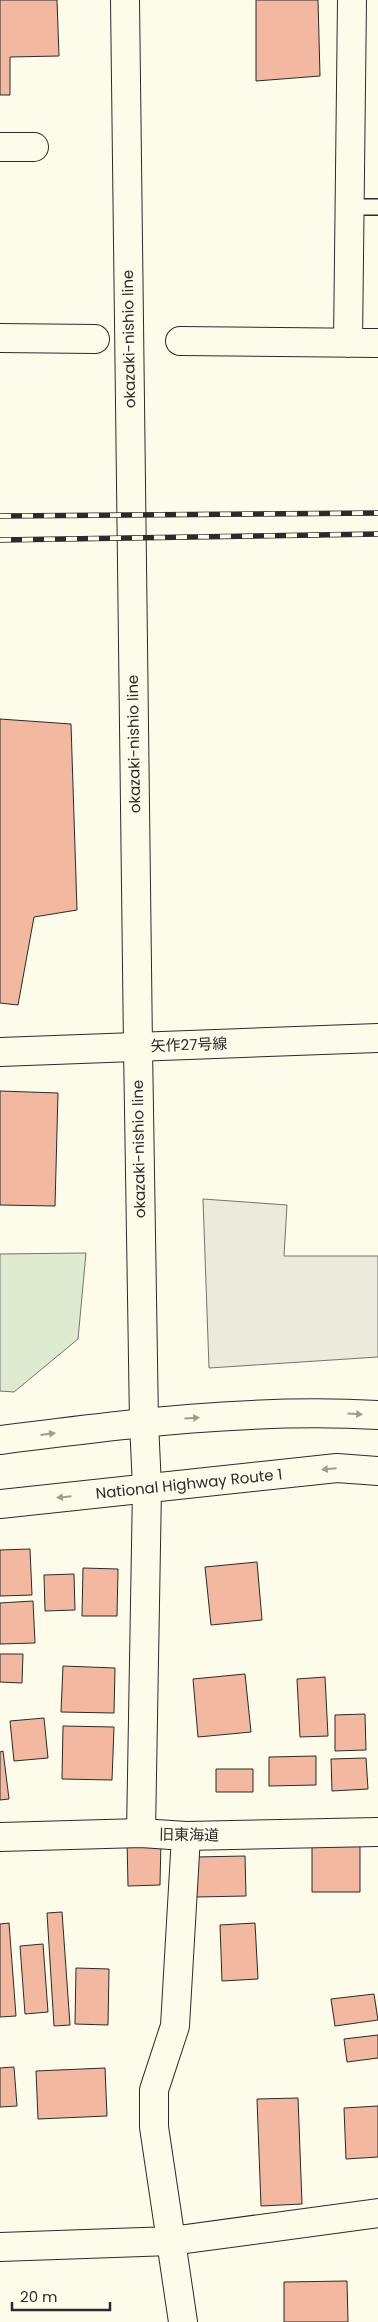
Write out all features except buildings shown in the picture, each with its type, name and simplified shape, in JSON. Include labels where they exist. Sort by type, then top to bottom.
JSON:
[{"type":"main road","name":"okazaki-nishio line","points":[[126,0],[138,1046],[144,1422],[147,1488],[141,1833]]},
{"type":"main road","points":[[348,343],[352,0]]},
{"type":"main road","points":[[0,147],[34,147]]},
{"type":"main road","points":[[0,338],[95,339]]},
{"type":"main road","points":[[180,341],[378,344]]},
{"type":"main road","name":"矢作27号線","points":[[0,1052],[378,1038]]},
{"type":"main road","points":[[0,1440],[144,1422],[213,1416],[341,1413],[378,1415]]},
{"type":"main road","name":"National Highway Route 1","points":[[0,1504],[337,1468],[378,1470]]},
{"type":"main road","name":"旧東海道","points":[[0,1837],[141,1833],[186,1836],[378,1832]]},
{"type":"main road","points":[[183,2322],[154,2127],[154,2090],[175,2026],[186,1836]]},
{"type":"main road","points":[[0,2247],[171,2241],[378,2213]]},
{"type":"lane","points":[[350,207],[378,207]]},
{"type":"green space","points":[[86,1253],[78,1339],[14,1392],[0,1391],[0,1254]]},
{"type":"shaded area","points":[[203,1199],[287,1205],[284,1256],[378,1256],[378,1357],[209,1368]]},
{"type":"railway","points":[[0,516],[378,513]]},
{"type":"railway","points":[[0,540],[378,534]]}]
